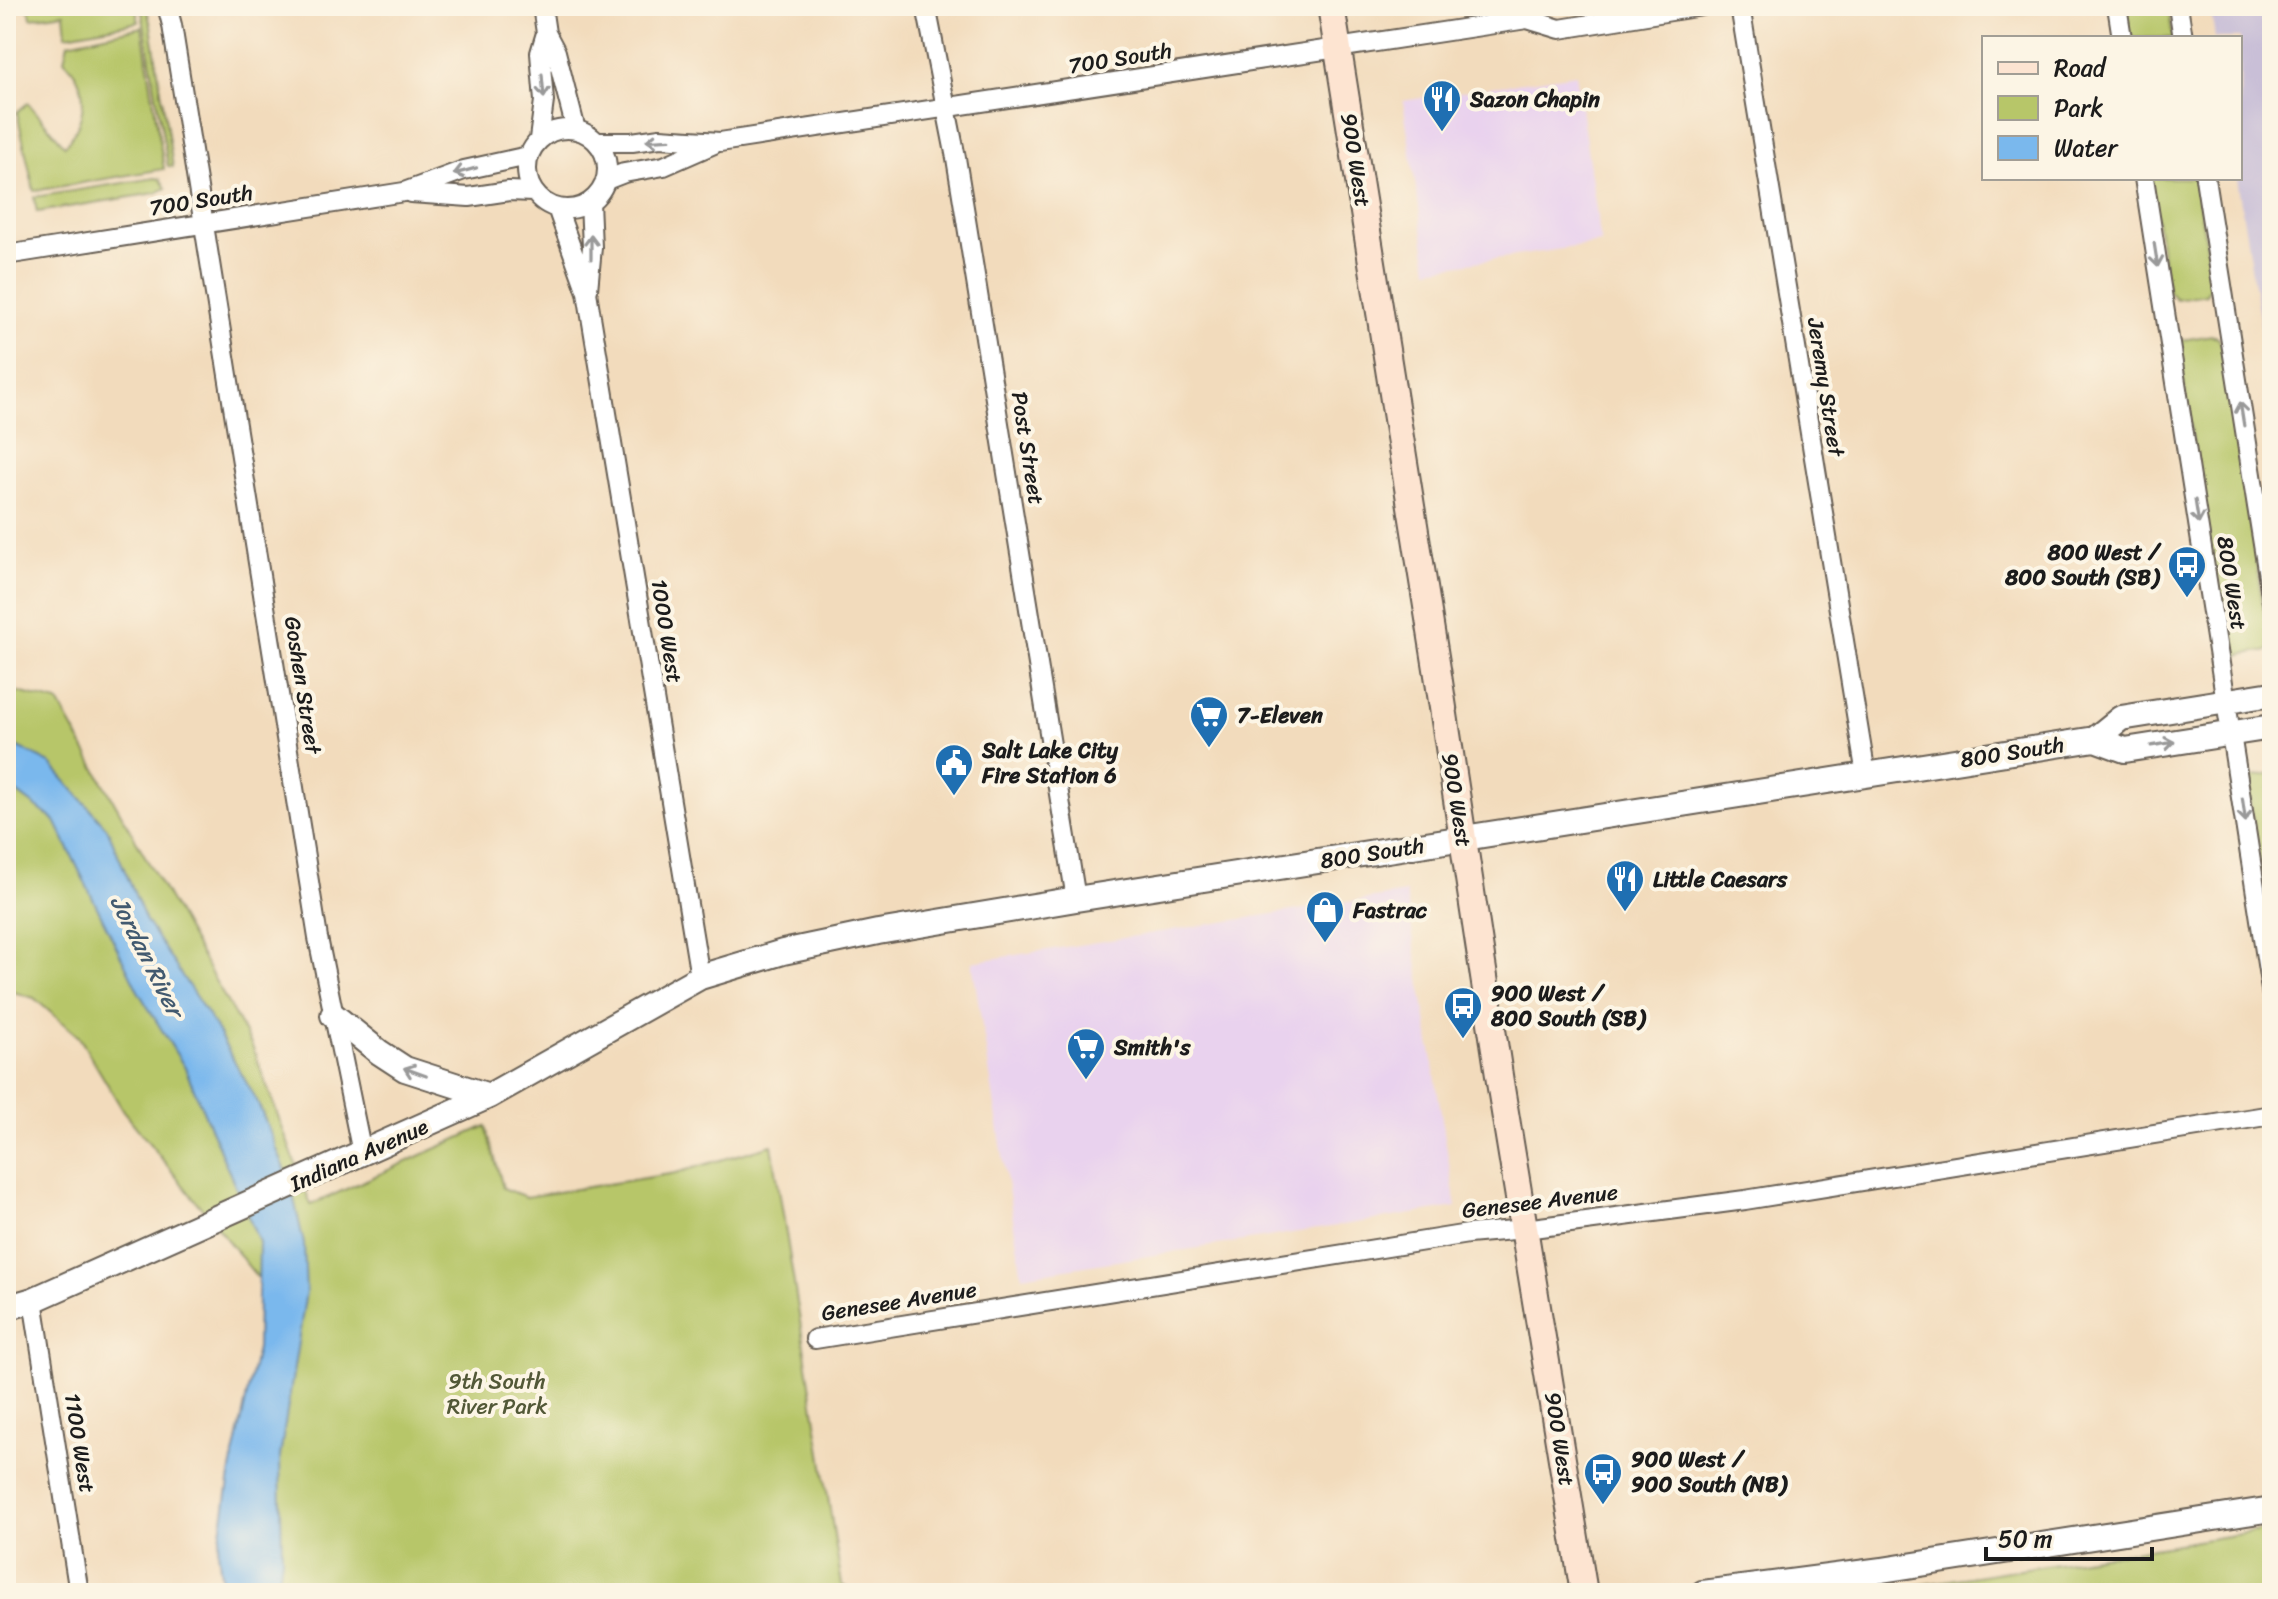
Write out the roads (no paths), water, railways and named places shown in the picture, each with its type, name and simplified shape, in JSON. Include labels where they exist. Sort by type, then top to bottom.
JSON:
[{"type":"main road","name":"900 West","points":[[1331,6],[1584,1593]]},
{"type":"street","name":"Goshen Street","points":[[167,6],[205,224],[316,922],[362,1153]]},
{"type":"street","points":[[542,6],[546,33],[556,52],[576,130]]},
{"type":"street","name":"Post Street","points":[[926,6],[946,108],[1076,899]]},
{"type":"street","name":"700 South","points":[[1527,19],[1544,6]]},
{"type":"street","name":"700 South","points":[[597,142],[660,138],[720,142],[1527,19],[1560,29],[1702,6]]},
{"type":"street","name":"Jeremy Street","points":[[1740,6],[1866,775]]},
{"type":"street","points":[[2117,6],[2122,36]]},
{"type":"street","points":[[2178,6],[2183,36]]},
{"type":"street","points":[[539,139],[544,101],[540,53],[546,33]]},
{"type":"street","points":[[576,130],[597,142],[606,159],[606,180],[590,202],[580,207],[557,208],[539,199],[533,192],[528,180],[528,156],[539,139],[550,132],[576,130]]},
{"type":"street","name":"700 South","points":[[606,180],[624,173],[664,166],[720,142]]},
{"type":"street","name":"700 South","points":[[6,255],[404,192],[464,170],[528,156]]},
{"type":"street","name":"800 West","points":[[2144,180],[2272,996]]},
{"type":"street","name":"800 West","points":[[2205,180],[2272,601]]},
{"type":"street","name":"700 South","points":[[404,192],[469,197],[509,191],[533,192]]},
{"type":"street","name":"1000 West","points":[[587,292],[592,247],[590,202]]},
{"type":"street","name":"1000 West","points":[[557,208],[587,292],[700,977]]},
{"type":"street","name":"800 South","points":[[2095,739],[2121,718],[2272,694]]},
{"type":"street","name":"800 South","points":[[700,977],[783,952],[864,935],[1076,899],[2095,739],[2125,750],[2272,727]]},
{"type":"street","name":"Indiana Avenue","points":[[6,1308],[33,1300],[232,1213],[489,1096],[700,977]]},
{"type":"street","points":[[333,1015],[368,1045],[405,1069],[489,1096]]},
{"type":"street","name":"Genesee Avenue","points":[[815,1339],[1468,1234],[1745,1200],[2272,1115]]},
{"type":"street","name":"1100 West","points":[[33,1300],[79,1593]]},
{"type":"street","points":[[1703,1593],[1882,1570],[2272,1509]]},
{"type":"water","name":"Jordan River","points":[[6,741],[50,763],[107,828],[146,921],[211,1020],[258,1103],[290,1181],[304,1244],[306,1292],[280,1456],[282,1559],[277,1593],[223,1593],[218,1550],[231,1470],[257,1348],[259,1242],[185,1068],[138,991],[55,821],[6,784]]},
{"type":"place","name":"Sazon Chapin","points":[[1442,133]]},
{"type":"place","name":"800 West / 800 South (SB)","points":[[2187,599]]},
{"type":"place","name":"7-Eleven","points":[[1209,749]]},
{"type":"place","name":"Salt Lake City Fire Station 6","points":[[954,797]]},
{"type":"place","name":"Little Caesars","points":[[1625,913]]},
{"type":"place","name":"Fastrac","points":[[1325,944]]},
{"type":"place","name":"900 West / 800 South (SB)","points":[[1463,1040]]},
{"type":"place","name":"Smith's","points":[[1086,1081]]},
{"type":"place","name":"900 West / 900 South (NB)","points":[[1603,1506]]},
{"type":"park label","name":"9th South River Park","points":[[497,1394]]}]
